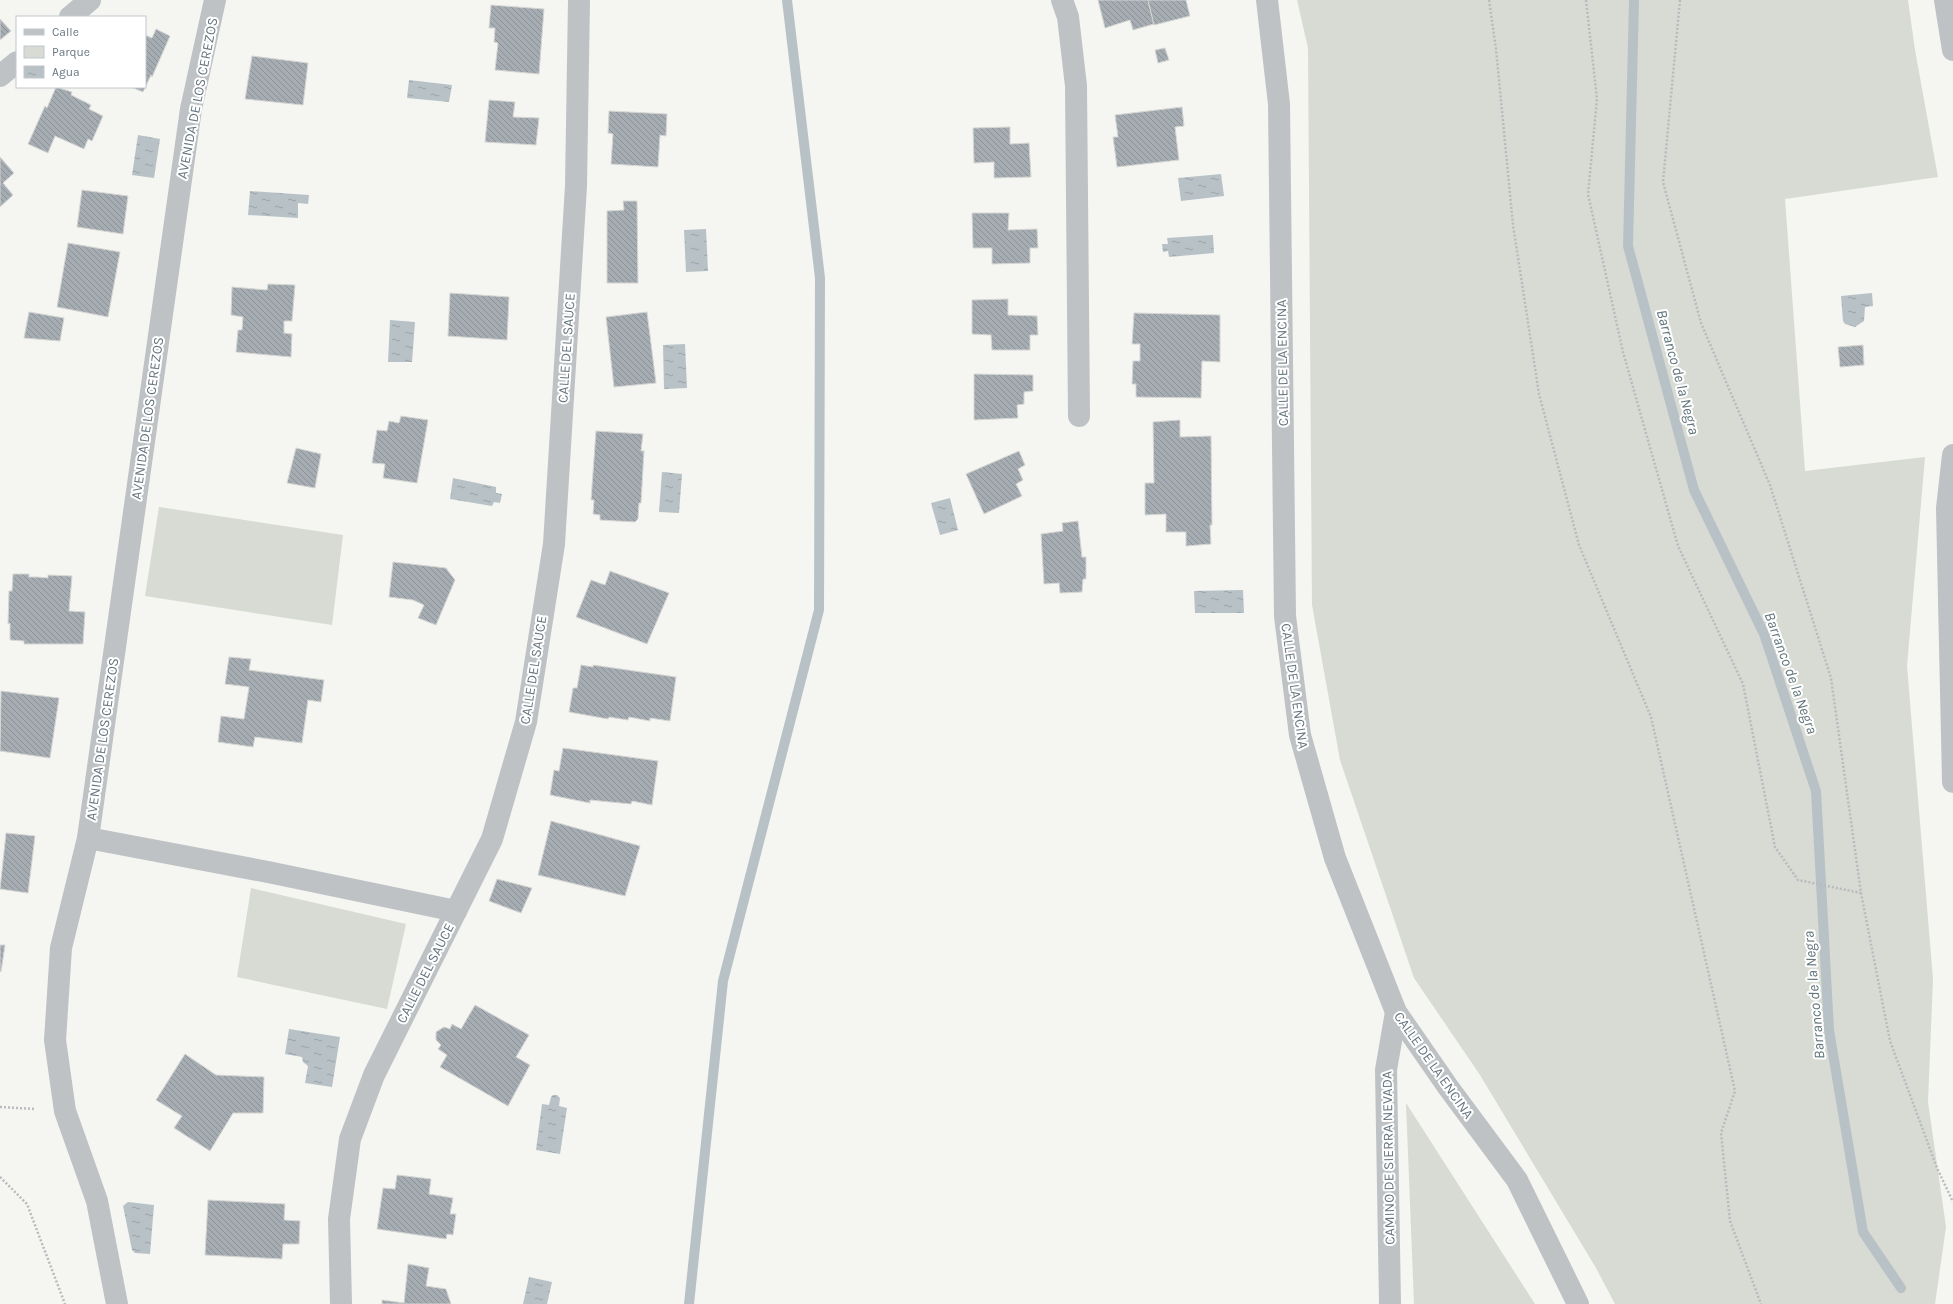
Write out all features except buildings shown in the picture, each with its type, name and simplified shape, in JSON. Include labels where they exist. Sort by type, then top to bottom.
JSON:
[{"type":"street","points":[[71,16],[90,0]]},
{"type":"street","name":"AVENIDA DE LOS CEREZOS","points":[[117,1304],[97,1201],[65,1111],[55,1040],[61,948],[88,838],[190,117],[215,0]]},
{"type":"street","name":"CALLE DEL SAUCE","points":[[340,1304],[339,1219],[350,1139],[374,1075],[492,839],[526,722],[554,544],[576,186],[579,0]]},
{"type":"street","points":[[1062,0],[1068,16],[1076,86],[1079,416]]},
{"type":"street","name":"CALLE DE LA ENCINA","points":[[1267,0],[1279,104],[1285,616],[1300,735],[1335,858],[1396,1012],[1448,1087],[1517,1180],[1578,1304]]},
{"type":"street","points":[[1945,0],[1953,50]]},
{"type":"street","points":[[0,76],[16,63]]},
{"type":"street","points":[[1953,456],[1947,508],[1953,782]]},
{"type":"street","name":"AVENIDA DE LOS CEREZOS","points":[[88,838],[268,872],[456,911]]},
{"type":"street","name":"CAMINO DE SIERRA NEVADA","points":[[1390,1304],[1386,1070],[1396,1012]]},
{"type":"path","points":[[1489,0],[1496,49],[1513,225],[1539,394],[1579,545],[1651,717],[1735,1091],[1721,1133],[1730,1221],[1761,1304]]},
{"type":"path","points":[[1586,0],[1597,99],[1588,194],[1622,352],[1678,546],[1743,684],[1774,847],[1798,880],[1862,893]]},
{"type":"path","points":[[1680,0],[1663,182],[1701,323],[1770,485],[1831,678],[1862,893],[1890,1041],[1938,1168],[1953,1202]]},
{"type":"path","points":[[0,1107],[65,1111]]},
{"type":"path","points":[[0,1177],[27,1204],[65,1304]]},
{"type":"green space","points":[[1297,0],[1908,0],[1915,50],[1938,177],[1785,199],[1805,471],[1925,457],[1907,666],[1933,979],[1928,1102],[1946,1227],[1935,1304],[1615,1304],[1596,1268],[1480,1075],[1414,978],[1340,760],[1312,605],[1308,48]]},
{"type":"green space","points":[[159,507],[343,535],[332,625],[145,596]]},
{"type":"green space","points":[[251,888],[406,924],[387,1009],[237,977]]},
{"type":"green space","points":[[1406,1103],[1535,1304],[1414,1304]]},
{"type":"water","points":[[409,80],[452,85],[449,102],[407,98]]},
{"type":"water","points":[[138,135],[160,139],[154,178],[132,175]]},
{"type":"water","points":[[1221,174],[1224,196],[1181,201],[1178,178]]},
{"type":"water","points":[[250,191],[309,195],[308,204],[298,203],[298,218],[248,215]]},
{"type":"water","points":[[706,229],[708,271],[686,272],[684,230]]},
{"type":"water","points":[[1213,235],[1214,253],[1169,257],[1168,251],[1163,252],[1162,244],[1168,244],[1167,238]]},
{"type":"water","points":[[1872,293],[1873,306],[1865,307],[1864,321],[1855,327],[1845,324],[1843,321],[1841,296]]},
{"type":"water","points":[[390,320],[415,322],[412,362],[388,362]]},
{"type":"water","points":[[685,344],[687,388],[664,389],[663,345]]},
{"type":"water","points":[[662,472],[682,474],[679,513],[659,512]]},
{"type":"water","points":[[453,478],[496,487],[496,493],[502,494],[500,503],[494,502],[492,506],[450,499]]},
{"type":"water","points":[[950,498],[958,530],[940,535],[931,503]]},
{"type":"water","points":[[1243,590],[1244,613],[1195,613],[1194,591]]},
{"type":"water","points":[[289,1029],[340,1037],[332,1087],[305,1083],[308,1066],[303,1062],[302,1057],[285,1054]]},
{"type":"water","points":[[553,1095],[557,1095],[560,1098],[559,1106],[567,1108],[560,1154],[536,1150],[542,1104],[549,1105]]},
{"type":"water","points":[[128,1202],[154,1205],[150,1254],[135,1253],[132,1250],[123,1206]]},
{"type":"water","points":[[529,1277],[552,1282],[547,1304],[523,1304]]},
{"type":"waterway","points":[[689,1304],[723,981],[819,610],[820,278],[787,0]]},
{"type":"waterway","name":"Barranco de la Negra","points":[[1634,0],[1628,246],[1694,490],[1764,634],[1816,791],[1829,1030],[1863,1232],[1901,1288]]}]
